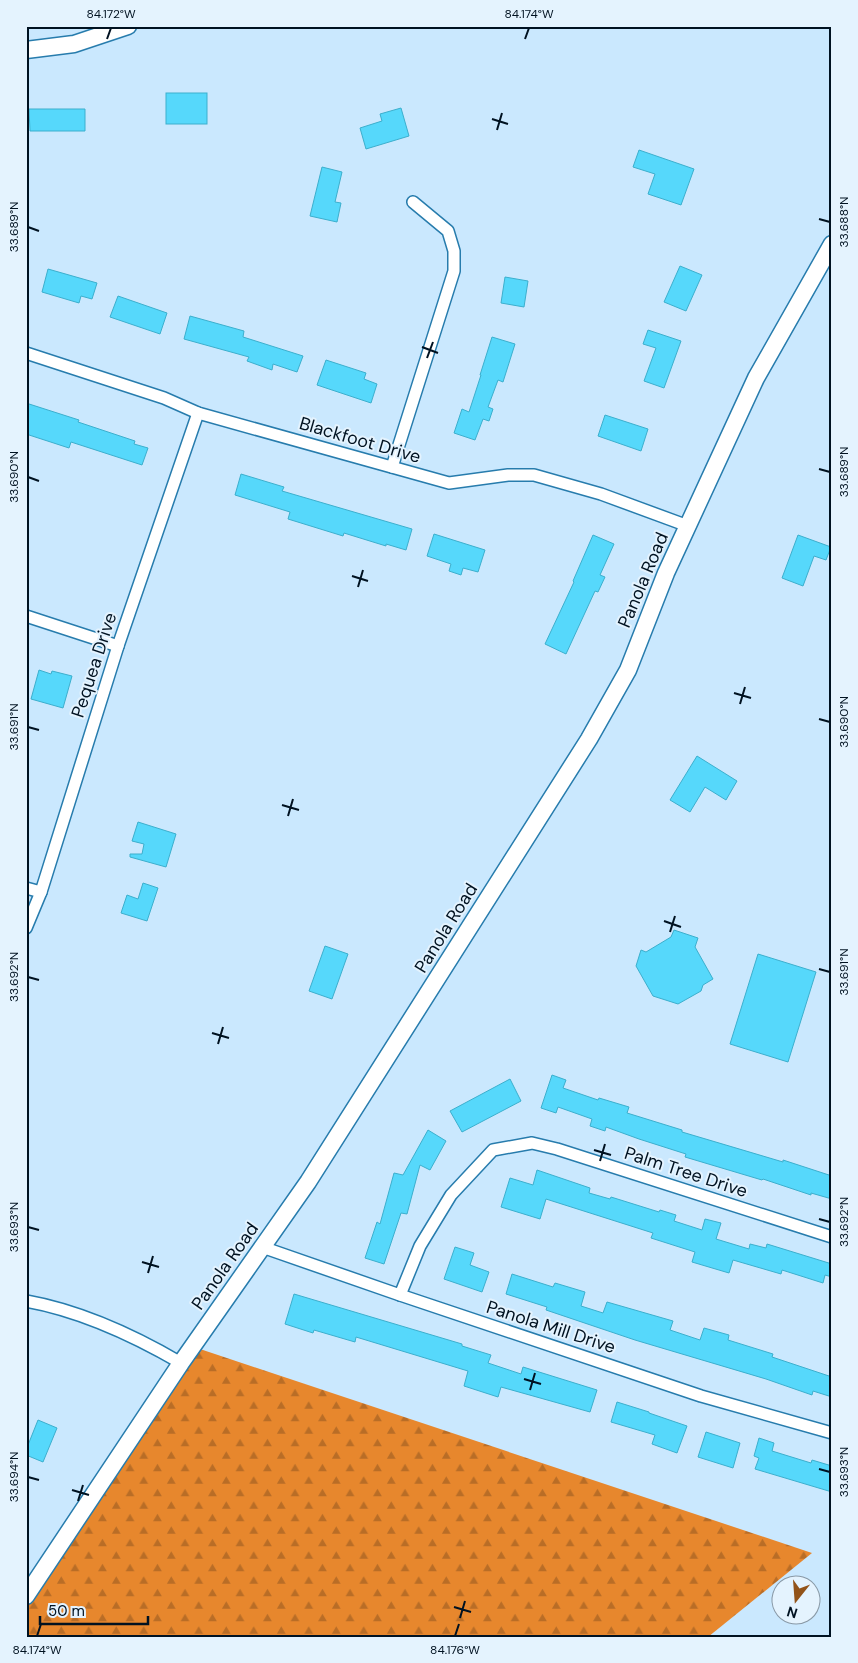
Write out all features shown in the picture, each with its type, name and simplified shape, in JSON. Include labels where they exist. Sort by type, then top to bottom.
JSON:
[{"type":"main road","points":[[26,50],[74,44],[128,26]]},
{"type":"main road","name":"Panola Road","points":[[26,1596],[182,1362],[308,1182],[589,739],[628,670],[666,572],[756,378],[832,244]]},
{"type":"street","points":[[392,467],[454,271],[454,251],[448,231],[413,202]]},
{"type":"street","name":"Blackfoot Drive","points":[[26,353],[164,398],[198,413],[449,483],[508,475],[534,476],[601,494],[688,526]]},
{"type":"street","name":"Pequea Drive","points":[[26,928],[41,892],[118,646],[198,413]]},
{"type":"street","points":[[26,616],[118,646]]},
{"type":"street","points":[[26,888],[41,892]]},
{"type":"street","name":"Palm Tree Drive","points":[[400,1295],[420,1246],[451,1195],[493,1150],[532,1143],[557,1149],[832,1237]]},
{"type":"street","name":"Panola Mill Drive","points":[[262,1247],[701,1396],[832,1434]]},
{"type":"street","points":[[26,1301],[82,1316],[140,1339],[182,1362]]},
{"type":"green space","points":[[197,1348],[812,1553],[784,1576],[770,1576],[770,1587],[708,1637],[26,1637],[26,1595]]},
{"type":"building","points":[[166,93],[207,93],[207,124],[166,124]]},
{"type":"building","points":[[401,108],[409,136],[366,149],[360,128],[382,121],[380,114]]},
{"type":"building","points":[[29,109],[85,109],[85,131],[30,131]]},
{"type":"building","points":[[639,150],[694,169],[681,205],[648,194],[655,174],[633,167]]},
{"type":"building","points":[[322,167],[342,172],[335,202],[341,203],[337,222],[310,216]]},
{"type":"building","points":[[680,266],[702,275],[686,311],[664,302]]},
{"type":"building","points":[[48,269],[97,283],[92,299],[81,296],[79,303],[42,292]]},
{"type":"building","points":[[505,277],[528,281],[524,307],[501,303]]},
{"type":"building","points":[[118,296],[167,313],[160,334],[110,317]]},
{"type":"building","points":[[190,316],[244,331],[243,337],[303,356],[297,372],[273,364],[272,370],[247,361],[249,357],[184,339]]},
{"type":"building","points":[[648,330],[681,341],[664,388],[644,381],[656,348],[643,344]]},
{"type":"building","points":[[492,337],[515,344],[503,382],[498,380],[488,407],[493,409],[489,421],[483,419],[475,440],[454,433],[462,409],[469,412]]},
{"type":"building","points":[[326,360],[366,373],[364,379],[377,384],[371,403],[317,385]]},
{"type":"building","points":[[26,403],[135,441],[134,444],[148,448],[142,465],[71,442],[69,448],[26,434]]},
{"type":"building","points":[[605,415],[648,429],[641,451],[598,436]]},
{"type":"building","points":[[241,474],[284,487],[282,491],[412,529],[406,550],[344,533],[343,536],[288,519],[290,512],[235,495]]},
{"type":"building","points":[[434,534],[485,550],[478,572],[463,568],[461,575],[449,571],[451,564],[427,556]]},
{"type":"building","points":[[593,535],[614,544],[600,575],[605,577],[598,592],[595,591],[566,654],[545,644],[574,582]]},
{"type":"building","points":[[798,535],[831,547],[826,560],[814,556],[803,586],[782,578]]},
{"type":"building","points":[[39,670],[51,674],[52,671],[72,676],[63,708],[31,699]]},
{"type":"building","points":[[697,756],[737,781],[726,800],[705,787],[690,812],[670,800]]},
{"type":"building","points":[[138,822],[176,834],[166,867],[130,857],[130,854],[142,854],[144,844],[132,841]]},
{"type":"building","points":[[143,883],[158,888],[147,921],[121,913],[127,895],[138,899]]},
{"type":"building","points":[[674,930],[698,938],[695,947],[713,979],[703,985],[701,991],[678,1004],[653,996],[636,966],[641,950],[646,952],[671,937]]},
{"type":"building","points":[[325,946],[348,954],[332,999],[309,991]]},
{"type":"building","points":[[758,954],[816,972],[788,1062],[730,1044]]},
{"type":"building","points":[[552,1075],[566,1080],[563,1088],[598,1100],[599,1098],[629,1107],[627,1113],[682,1130],[682,1132],[783,1162],[783,1160],[832,1176],[832,1199],[811,1193],[811,1195],[685,1157],[686,1154],[606,1127],[605,1131],[590,1126],[592,1119],[558,1107],[556,1113],[541,1108]]},
{"type":"building","points":[[510,1079],[521,1101],[462,1132],[450,1111]]},
{"type":"building","points":[[428,1130],[446,1141],[430,1170],[420,1165],[407,1214],[401,1213],[384,1264],[365,1258],[377,1222],[380,1224],[394,1173],[403,1175]]},
{"type":"building","points":[[537,1170],[590,1188],[589,1193],[610,1199],[611,1197],[659,1212],[660,1210],[676,1215],[674,1221],[702,1230],[705,1219],[721,1223],[716,1239],[749,1249],[750,1244],[766,1248],[767,1244],[832,1264],[832,1277],[825,1275],[823,1283],[782,1270],[781,1274],[733,1260],[729,1273],[692,1262],[695,1252],[651,1238],[653,1233],[546,1199],[540,1219],[501,1207],[510,1178],[533,1185]]},
{"type":"building","points":[[455,1247],[474,1253],[470,1265],[489,1272],[482,1292],[444,1279]]},
{"type":"building","points":[[512,1274],[553,1287],[555,1283],[585,1292],[581,1306],[603,1313],[607,1302],[673,1321],[670,1330],[700,1340],[704,1328],[729,1335],[728,1340],[773,1354],[772,1357],[832,1377],[832,1397],[813,1391],[812,1395],[546,1310],[547,1307],[506,1294]]},
{"type":"building","points":[[294,1294],[462,1344],[462,1346],[491,1355],[488,1363],[521,1374],[523,1367],[597,1390],[590,1412],[501,1387],[498,1397],[464,1386],[468,1371],[356,1337],[355,1342],[314,1330],[313,1333],[285,1324]]},
{"type":"building","points":[[617,1402],[687,1426],[677,1453],[652,1444],[655,1435],[611,1422]]},
{"type":"building","points":[[38,1420],[57,1428],[43,1462],[26,1455],[26,1450]]},
{"type":"building","points":[[706,1432],[740,1443],[733,1468],[698,1457]]},
{"type":"building","points":[[759,1438],[774,1443],[772,1451],[811,1463],[812,1460],[832,1466],[832,1492],[755,1469],[759,1458],[754,1456]]}]
